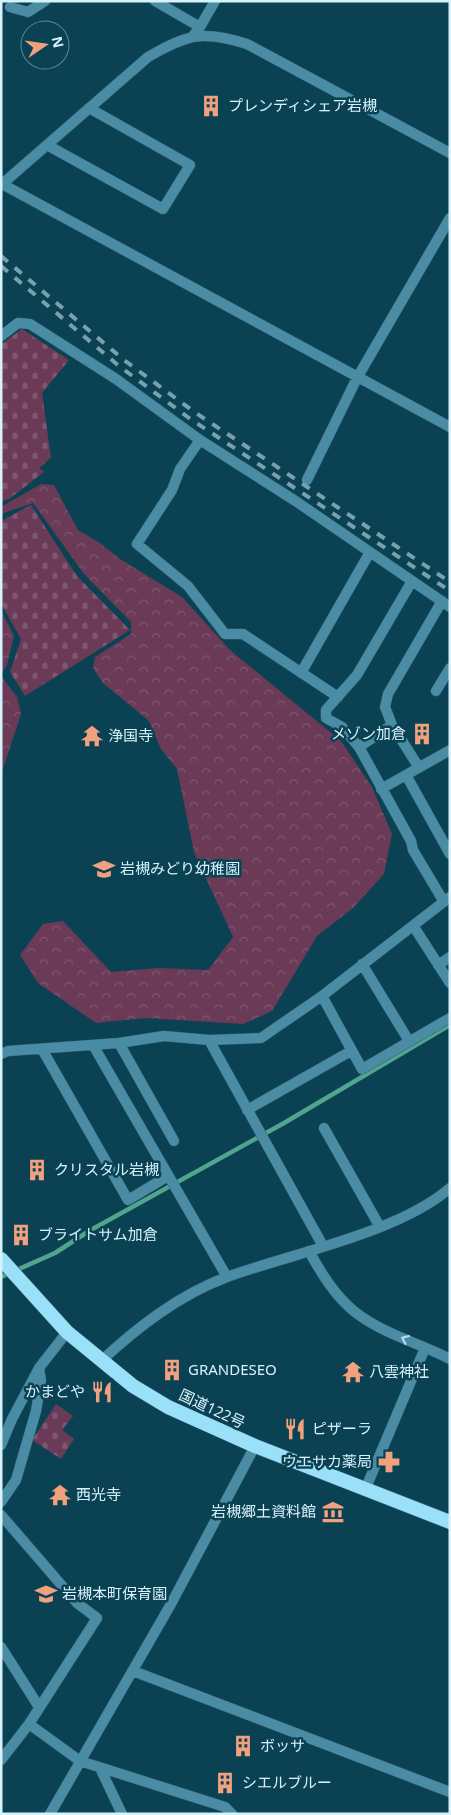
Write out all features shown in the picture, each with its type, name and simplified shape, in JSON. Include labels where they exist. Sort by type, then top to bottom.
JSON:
[{"type":"highway","name":"国道122号","points":[[1,1260],[68,1332],[133,1386],[168,1406],[254,1446],[450,1522]]},
{"type":"street","points":[[10,7],[28,12],[45,1]]},
{"type":"street","points":[[155,1],[200,27]]},
{"type":"street","points":[[193,36],[214,1]]},
{"type":"street","points":[[450,153],[248,44],[224,37],[193,36],[171,43],[148,57],[2,185],[450,427]]},
{"type":"street","points":[[47,145],[163,209],[190,166],[89,108]]},
{"type":"street","points":[[307,480],[357,378],[450,218]]},
{"type":"street","points":[[1,336],[18,323],[30,324],[116,378],[200,440],[446,604],[388,694],[385,706],[392,725],[418,766]]},
{"type":"street","points":[[200,440],[180,469],[172,490],[137,544],[188,586],[225,634],[244,634],[338,697]]},
{"type":"street","points":[[302,673],[370,552]]},
{"type":"street","points":[[1,1054],[8,1051],[119,1043],[164,1036],[209,1040],[261,1038],[322,996],[362,964],[414,927],[447,899],[413,850],[411,841],[359,747],[342,727],[326,718],[326,710],[356,676],[412,581]]},
{"type":"street","points":[[436,691],[450,668]]},
{"type":"street","points":[[359,747],[392,725]]},
{"type":"street","points":[[381,789],[418,766],[450,750]]},
{"type":"street","points":[[406,774],[450,854]]},
{"type":"street","points":[[414,927],[450,983]]},
{"type":"street","points":[[438,965],[450,957]]},
{"type":"street","points":[[362,964],[409,1040]]},
{"type":"street","points":[[322,996],[362,1069],[409,1040],[450,1018]]},
{"type":"street","points":[[209,1040],[323,1246]]},
{"type":"street","points":[[119,1043],[174,1141]]},
{"type":"street","points":[[93,1045],[227,1277]]},
{"type":"street","points":[[42,1049],[128,1200],[168,1176]]},
{"type":"street","points":[[247,1110],[351,1051]]},
{"type":"street","points":[[324,1128],[380,1226]]},
{"type":"street","points":[[102,1361],[127,1337],[182,1298],[227,1277],[380,1226],[415,1210],[449,1190]]},
{"type":"street","points":[[309,1250],[324,1279],[355,1312],[394,1334],[450,1359]]},
{"type":"street","points":[[1,1445],[12,1419],[39,1368],[68,1332]]},
{"type":"street","points":[[365,1490],[425,1348]]},
{"type":"street","points":[[1,1502],[16,1480],[36,1411],[40,1381],[39,1368]]},
{"type":"street","points":[[51,1813],[133,1671],[254,1446]]},
{"type":"street","points":[[1,1515],[77,1603],[97,1618],[28,1724],[1,1760]]},
{"type":"street","points":[[1,1647],[39,1707]]},
{"type":"street","points":[[133,1671],[450,1792]]},
{"type":"street","points":[[28,1724],[80,1761],[225,1807],[232,1814]]},
{"type":"street","points":[[100,1768],[122,1814]]},
{"type":"green space","points":[[22,329],[69,360],[42,393],[51,458],[39,468],[44,472],[9,499],[1,502],[1,344]]},
{"type":"green space","points":[[41,484],[54,485],[78,530],[100,543],[120,559],[182,597],[231,651],[341,741],[372,787],[392,834],[384,874],[353,908],[317,936],[272,1011],[243,1024],[146,1018],[96,1023],[38,983],[20,955],[43,924],[63,921],[111,972],[158,968],[208,970],[233,937],[194,852],[177,769],[161,749],[149,721],[103,683],[93,668],[95,657],[131,634],[131,622],[84,574],[33,503],[1,514],[1,507]]},
{"type":"green space","points":[[31,505],[77,576],[130,630],[25,696],[10,672],[21,639],[1,604],[1,521]]},
{"type":"green space","points":[[1,610],[14,636],[7,665],[1,674]]},
{"type":"green space","points":[[1,676],[17,697],[21,714],[1,775]]},
{"type":"green space","points":[[56,1404],[73,1416],[62,1430],[74,1439],[61,1459],[32,1440]]},
{"type":"waterway","points":[[1,1277],[55,1253],[89,1231],[284,1123],[450,1025]]},
{"type":"railway","points":[[1,256],[124,360],[193,411],[450,582]]},
{"type":"railway","points":[[1,266],[119,366],[189,418],[450,591]]},
{"type":"place","name":"プレンディシェア岩槻","points":[[211,106]]},
{"type":"place","name":"メゾン加倉","points":[[422,734]]},
{"type":"place","name":"浄国寺","points":[[92,736]]},
{"type":"place","name":"岩槻みどり幼稚園","points":[[104,869]]},
{"type":"place","name":"クリスタル岩槻","points":[[37,1170]]},
{"type":"place","name":"ブライトサム加倉","points":[[21,1235]]},
{"type":"place","name":"GRANDESEO","points":[[172,1370]]},
{"type":"place","name":"八雲神社","points":[[353,1372]]},
{"type":"place","name":"かまどや","points":[[102,1392]]},
{"type":"place","name":"ピザーラ","points":[[295,1429]]},
{"type":"place","name":"ウエサカ薬局","points":[[389,1462]]},
{"type":"place","name":"西光寺","points":[[60,1495]]},
{"type":"place","name":"岩槻郷土資料館","points":[[333,1512]]},
{"type":"place","name":"岩槻本町保育園","points":[[46,1594]]},
{"type":"place","name":"ボッサ","points":[[243,1746]]},
{"type":"place","name":"シエルブルー","points":[[225,1783]]}]
